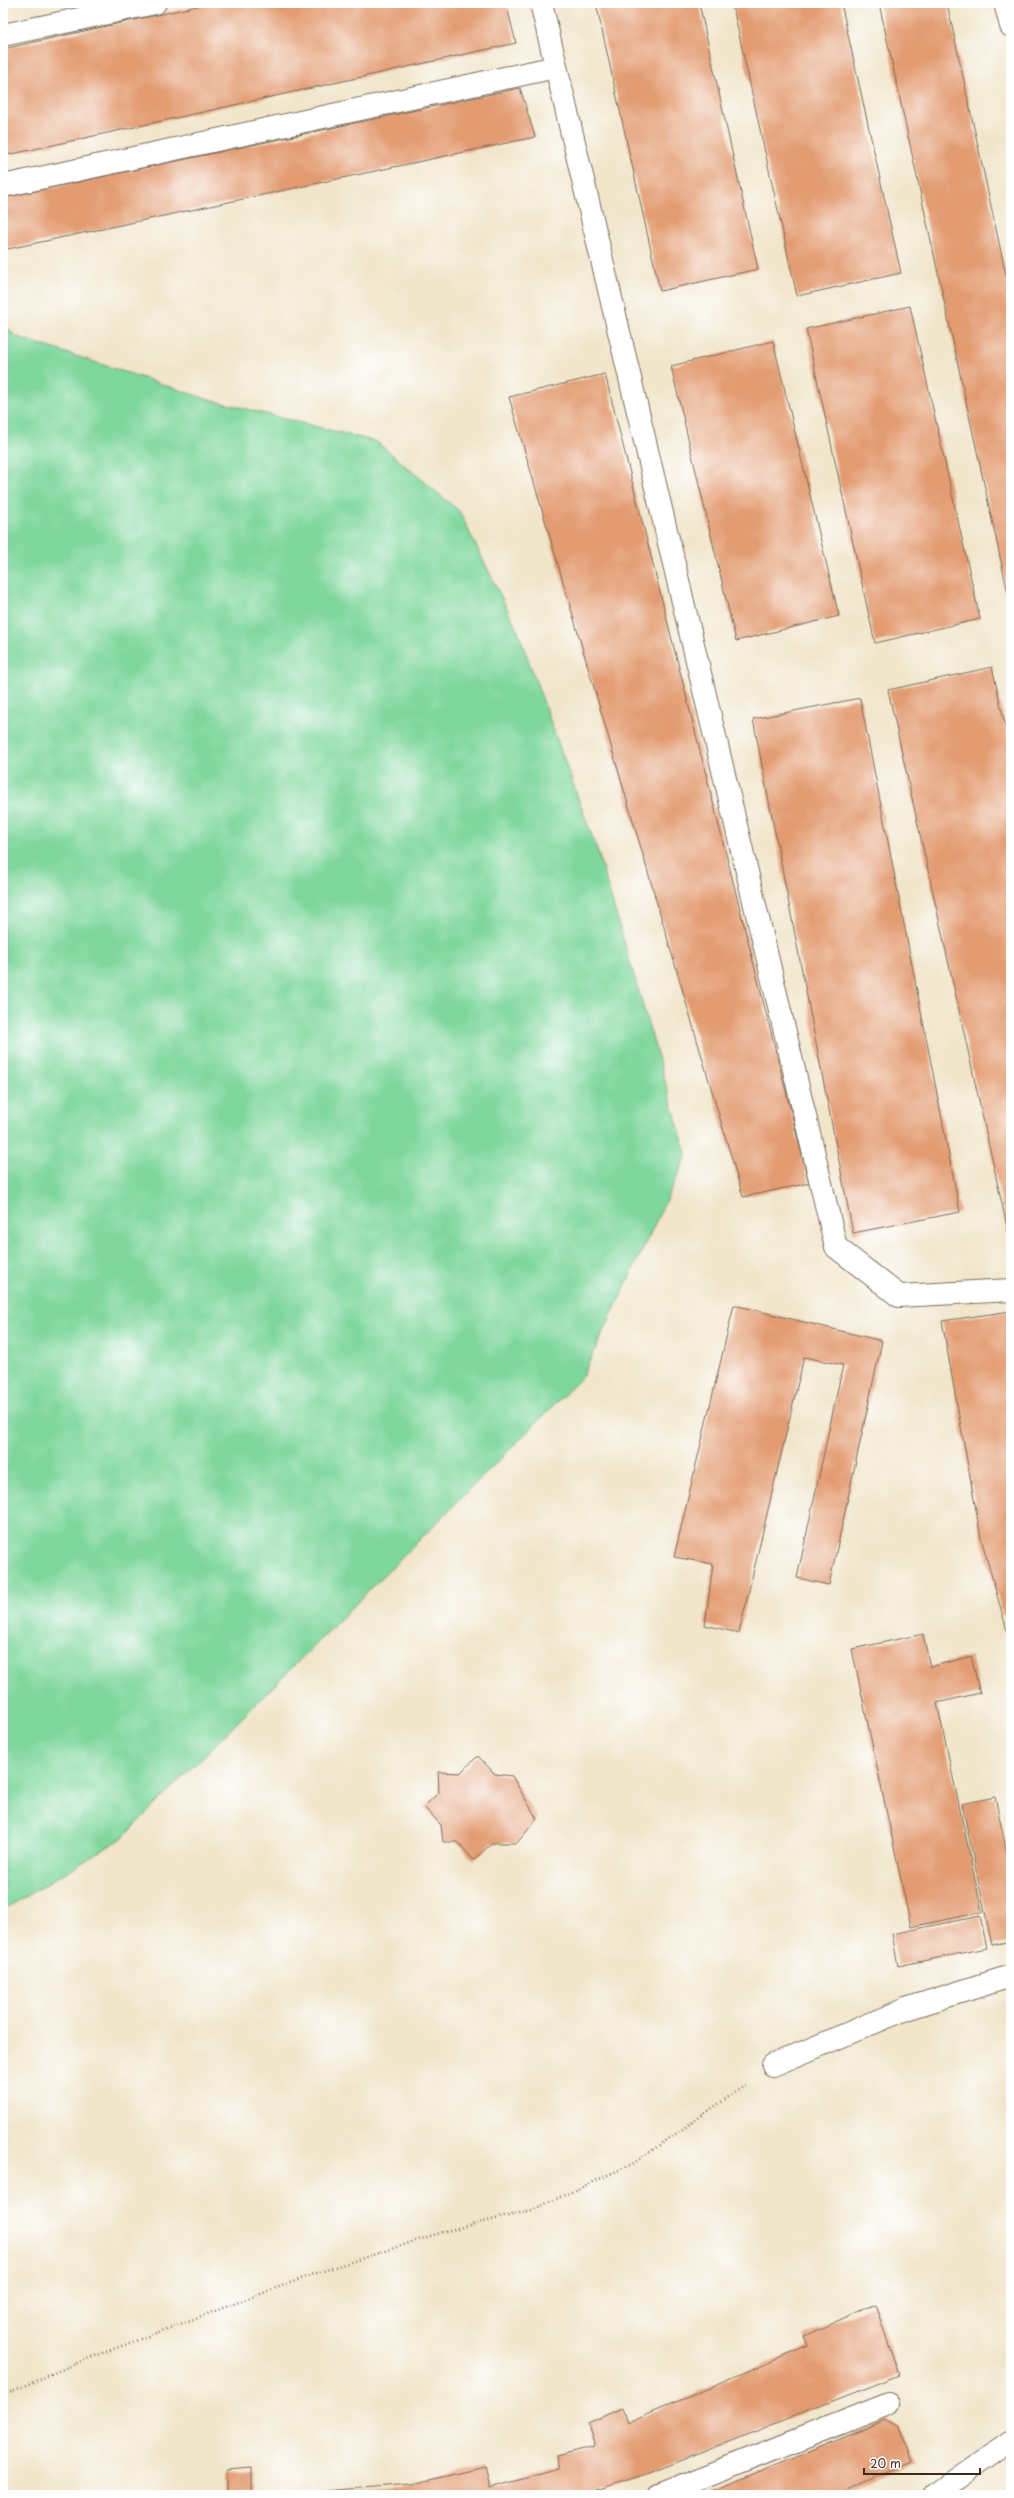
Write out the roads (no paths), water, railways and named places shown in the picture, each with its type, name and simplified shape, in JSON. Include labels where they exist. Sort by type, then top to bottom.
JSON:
[{"type":"street","points":[[3,36],[156,3]]},
{"type":"street","points":[[541,3],[836,1247],[899,1296],[1011,1290]]},
{"type":"street","points":[[1005,3],[1011,26]]},
{"type":"street","points":[[3,186],[556,67]]},
{"type":"street","points":[[773,2065],[906,2009],[1011,1976]]},
{"type":"street","points":[[659,2495],[889,2404]]},
{"type":"street","points":[[934,2495],[1011,2440]]}]
